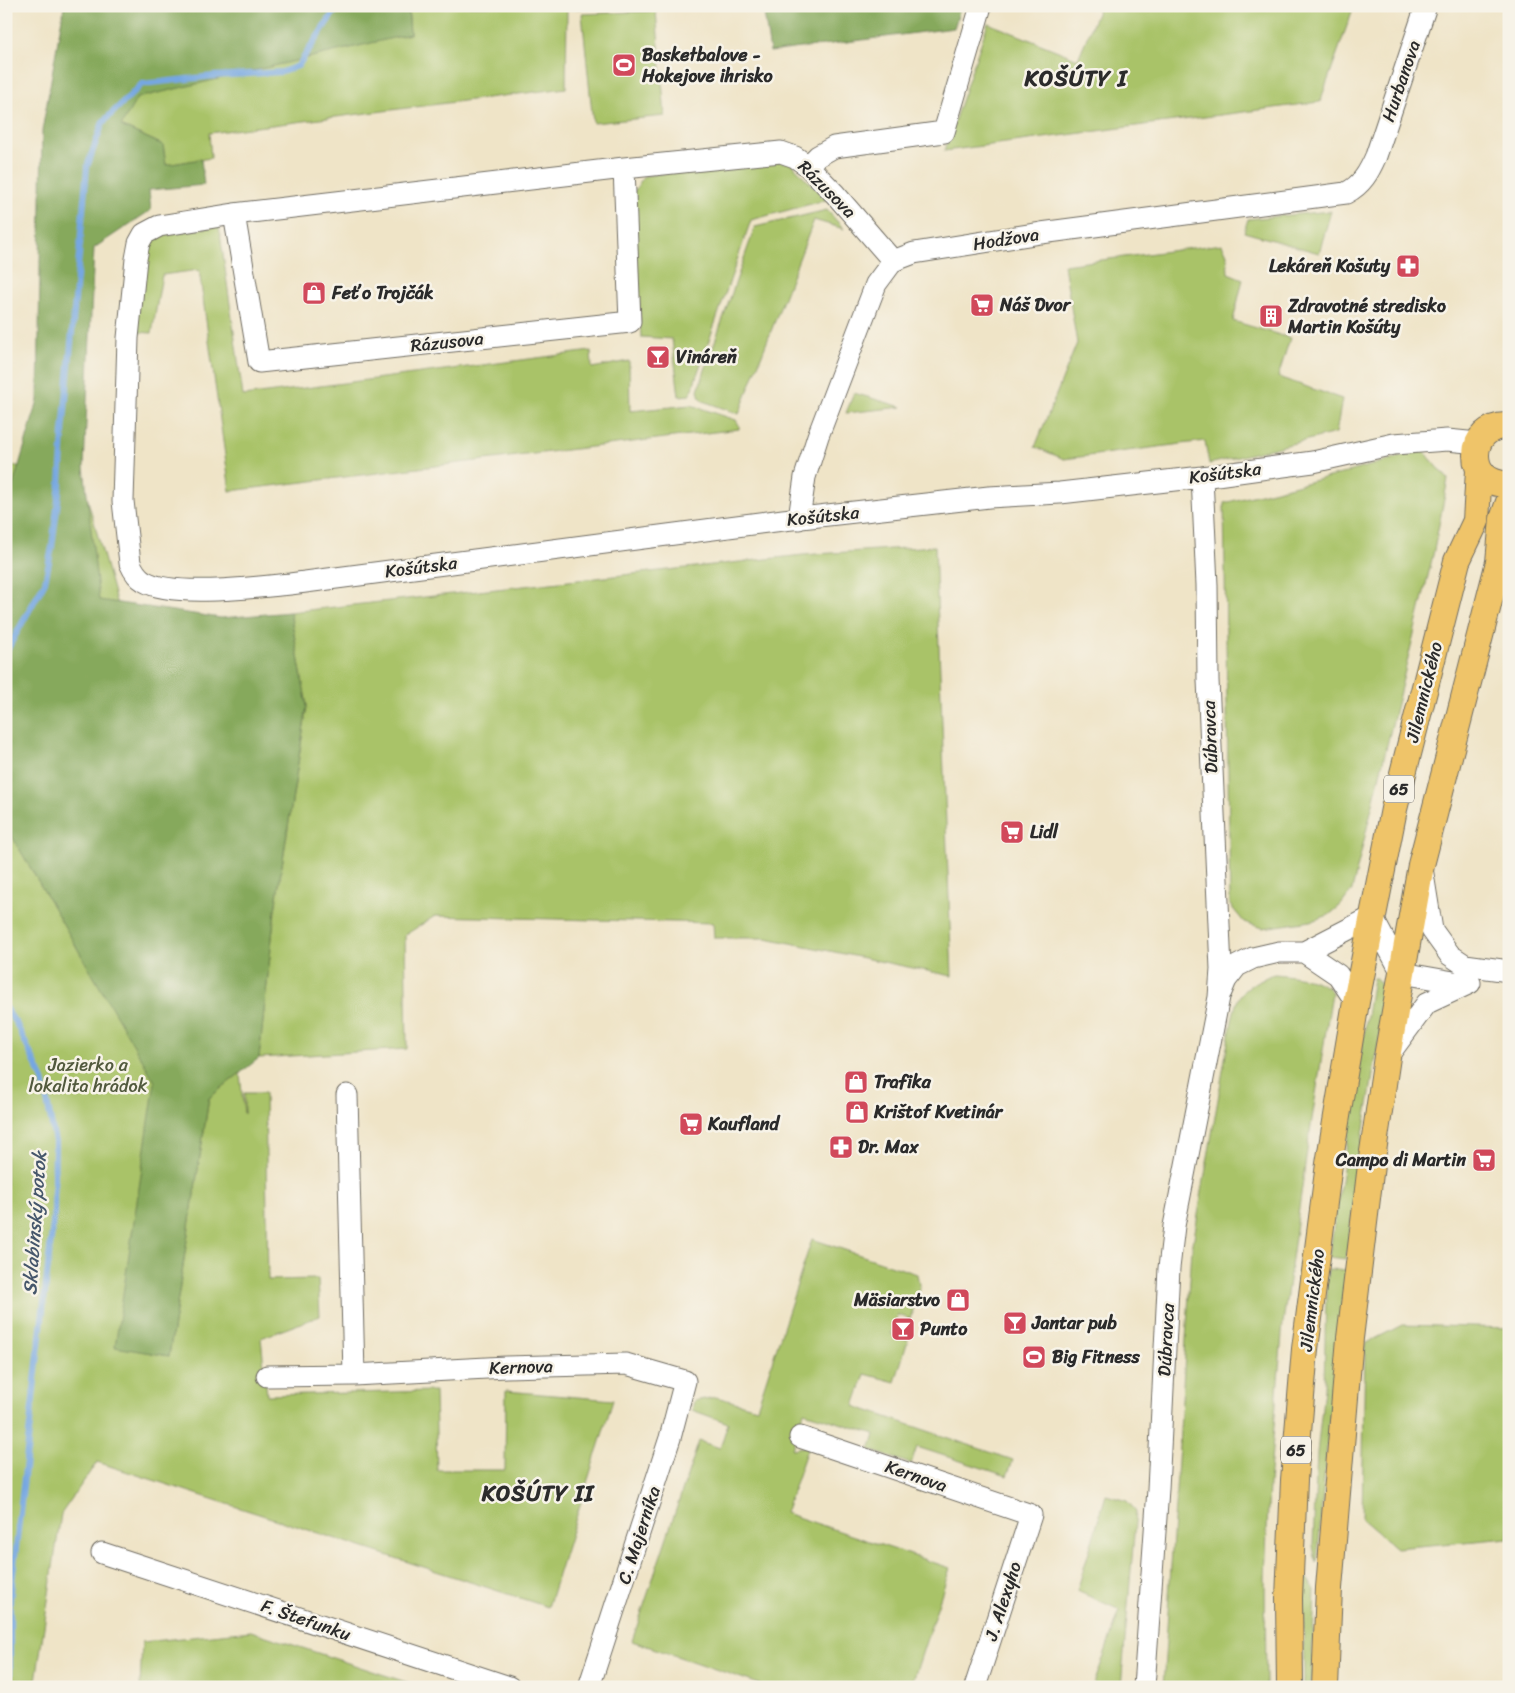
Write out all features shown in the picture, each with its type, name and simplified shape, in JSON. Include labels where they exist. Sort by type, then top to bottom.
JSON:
[{"type":"main road","name":"Jilemnického","points":[[1290,1687],[1289,1598],[1293,1488],[1305,1350],[1329,1164],[1356,1002],[1394,809],[1458,561],[1476,521],[1479,470],[1476,456],[1498,426]]},
{"type":"main road","points":[[1479,470],[1491,481],[1499,484],[1509,484]]},
{"type":"main road","name":"65","points":[[1325,1687],[1328,1588],[1350,1338],[1371,1165],[1387,1057],[1421,865],[1504,558],[1503,520],[1509,502]]},
{"type":"street","points":[[808,166],[818,156],[834,147],[944,132],[981,6]]},
{"type":"street","name":"Hurbanova","points":[[1376,156],[1426,6]]},
{"type":"street","name":"Rázusova","points":[[167,588],[149,584],[134,572],[130,563],[123,501],[128,338],[136,259],[139,243],[144,234],[159,226],[234,214],[624,168],[781,152],[795,156],[808,166],[835,194],[892,262]]},
{"type":"street","name":"Hodžova","points":[[892,262],[914,253],[1041,233],[1346,193],[1355,188],[1368,173],[1376,156]]},
{"type":"street","name":"Rázusova","points":[[234,214],[259,362],[630,322],[624,168]]},
{"type":"street","points":[[799,519],[804,477],[818,436],[876,284],[892,262]]},
{"type":"street","name":"Košútska","points":[[167,588],[221,589],[290,584],[799,519],[989,497],[1060,493],[1202,477],[1313,462],[1394,444],[1447,440],[1498,426]]},
{"type":"street","name":"Dúbravca","points":[[1144,1687],[1158,1489],[1169,1268],[1174,1226],[1219,997],[1221,969],[1208,680],[1207,585],[1202,477]]},
{"type":"street","points":[[1421,865],[1432,930],[1450,955],[1465,965],[1509,972]]},
{"type":"street","points":[[1372,917],[1402,973],[1465,984]]},
{"type":"street","name":"Dúbravca","points":[[1219,997],[1226,980],[1237,966],[1253,958],[1279,952],[1304,952],[1372,917]]},
{"type":"street","points":[[1304,952],[1338,975],[1356,1002]]},
{"type":"street","points":[[1387,1057],[1428,1003],[1465,984],[1509,972]]},
{"type":"street","points":[[347,1095],[354,1375]]},
{"type":"street","name":"Kernova","points":[[267,1376],[354,1375],[506,1367],[626,1364],[685,1381]]},
{"type":"street","name":"C. Majerníka","points":[[589,1687],[670,1438],[685,1381]]},
{"type":"street","name":"Kernova","points":[[800,1438],[1032,1515]]},
{"type":"street","name":"J. Alexyho","points":[[975,1687],[1032,1515]]},
{"type":"street","name":"F. Štefunku","points":[[102,1553],[509,1687]]},
{"type":"green space","points":[[64,6],[408,6],[410,34],[137,98],[121,126],[163,145],[166,165],[201,159],[204,185],[149,190],[151,210],[94,248],[84,467],[99,600],[221,618],[290,612],[307,706],[275,910],[259,1058],[209,1098],[169,1356],[115,1347],[155,1082],[6,826],[6,510],[38,400],[42,131]]},
{"type":"green space","points":[[80,6],[410,34],[408,6],[662,6],[567,9],[566,88],[209,133],[211,158],[166,165],[163,145],[121,126]]},
{"type":"green space","points":[[763,6],[961,6],[954,28],[770,52]]},
{"type":"green space","points":[[1100,6],[1354,6],[1320,102],[944,151],[988,23],[1078,59]]},
{"type":"green space","name":"Basketbalove - Hokejove ihrisko","points":[[656,11],[665,116],[593,123],[582,14]]},
{"type":"green space","points":[[768,160],[791,163],[826,200],[751,220],[690,395],[679,396],[672,339],[641,337],[631,196],[644,176]]},
{"type":"green space","points":[[827,210],[844,229],[814,220],[739,414],[703,401],[698,390],[755,227]]},
{"type":"green space","points":[[1331,211],[1319,253],[1244,232],[1248,219]]},
{"type":"green space","points":[[219,226],[243,396],[591,351],[592,368],[629,361],[630,411],[691,405],[736,420],[739,429],[230,491],[199,270],[162,275],[152,333],[135,332],[142,247],[155,236]]},
{"type":"green space","points":[[1222,244],[1227,255],[1228,273],[1243,279],[1233,321],[1290,338],[1278,377],[1342,399],[1336,433],[1209,464],[1205,441],[1064,459],[1035,447],[1077,343],[1064,265]]},
{"type":"green space","points":[[854,393],[902,407],[846,413]]},
{"type":"green space","points":[[1423,450],[1448,479],[1433,555],[1352,890],[1341,905],[1329,915],[1311,921],[1263,928],[1244,922],[1230,905],[1224,503],[1345,473]]},
{"type":"green space","name":"Jazierko a lokalita hrádok","points":[[6,465],[80,472],[142,694],[171,1088],[115,1346],[169,1356],[209,1098],[240,1073],[244,1114],[244,1093],[265,1093],[268,1280],[318,1279],[320,1316],[261,1338],[267,1395],[435,1391],[437,1470],[505,1470],[506,1391],[613,1400],[548,1607],[97,1462],[61,1514],[35,1687],[6,1687]]},
{"type":"green space","points":[[935,546],[952,976],[766,938],[714,938],[713,923],[435,916],[405,935],[407,1049],[259,1058],[275,910],[307,706],[290,612],[803,555]]},
{"type":"green space","points":[[1274,974],[1315,981],[1328,988],[1332,993],[1308,1144],[1283,1323],[1269,1484],[1265,1578],[1266,1687],[1163,1687],[1192,1249],[1236,1003],[1245,990],[1261,979]]},
{"type":"green space","points":[[1373,978],[1376,978],[1387,992],[1362,1140],[1346,1259],[1329,1257]]},
{"type":"green space","points":[[812,1239],[917,1274],[920,1289],[910,1319],[898,1315],[891,1334],[908,1340],[895,1382],[865,1374],[854,1406],[1013,1460],[1007,1476],[917,1447],[911,1464],[870,1450],[875,1434],[804,1412],[792,1449],[808,1446],[785,1513],[950,1568],[911,1687],[768,1687],[632,1641],[699,1441],[720,1448],[728,1423],[692,1410],[694,1401],[716,1397],[757,1408]]},
{"type":"green space","points":[[1328,1269],[1346,1270],[1329,1422],[1317,1563],[1313,1545],[1317,1453],[1324,1389]]},
{"type":"green space","points":[[1402,1325],[1509,1328],[1509,1538],[1396,1548],[1362,1519],[1365,1344]]},
{"type":"green space","points":[[1106,1495],[1127,1501],[1136,1511],[1121,1687],[1093,1687],[1120,1610],[1077,1591]]},
{"type":"green space","points":[[1303,1576],[1306,1577],[1315,1590],[1311,1687],[1304,1687]]},
{"type":"green space","points":[[251,1631],[421,1687],[140,1687],[142,1642]]},
{"type":"waterway","points":[[6,652],[45,582],[52,547],[60,484],[87,167],[103,122],[142,84],[214,76],[282,72],[298,66],[338,6]]},
{"type":"waterway","name":"Sklabinský potok","points":[[6,1009],[17,1025],[43,1080],[55,1142],[54,1213],[10,1601],[10,1687]]},
{"type":"place","name":"Basketbalove - Hokejove ihrisko","points":[[624,65]]},
{"type":"place","name":"Lekáreň Košuty","points":[[1408,266]]},
{"type":"place","name":"Feťo Trojčák","points":[[314,293]]},
{"type":"place","name":"Náš Dvor","points":[[982,305]]},
{"type":"place","name":"Zdravotné stredisko Martin Košúty","points":[[1271,316]]},
{"type":"place","name":"Vináreň","points":[[658,357]]},
{"type":"place","name":"Lidl","points":[[1012,832]]},
{"type":"place","name":"Trafika","points":[[856,1082]]},
{"type":"place","name":"Krištof Kvetinár","points":[[857,1112]]},
{"type":"place","name":"Kaufland","points":[[691,1124]]},
{"type":"place","name":"Dr. Max","points":[[841,1147]]},
{"type":"place","name":"Campo di Martin","points":[[1484,1160]]},
{"type":"place","name":"Mäsiarstvo","points":[[958,1300]]},
{"type":"place","name":"Jantar pub","points":[[1015,1323]]},
{"type":"place","name":"Punto","points":[[903,1329]]},
{"type":"place","name":"Big Fitness","points":[[1034,1357]]},
{"type":"district","name":"KOŠÚTY I","points":[[1076,78]]},
{"type":"district","name":"KOŠÚTY II","points":[[538,1493]]}]
